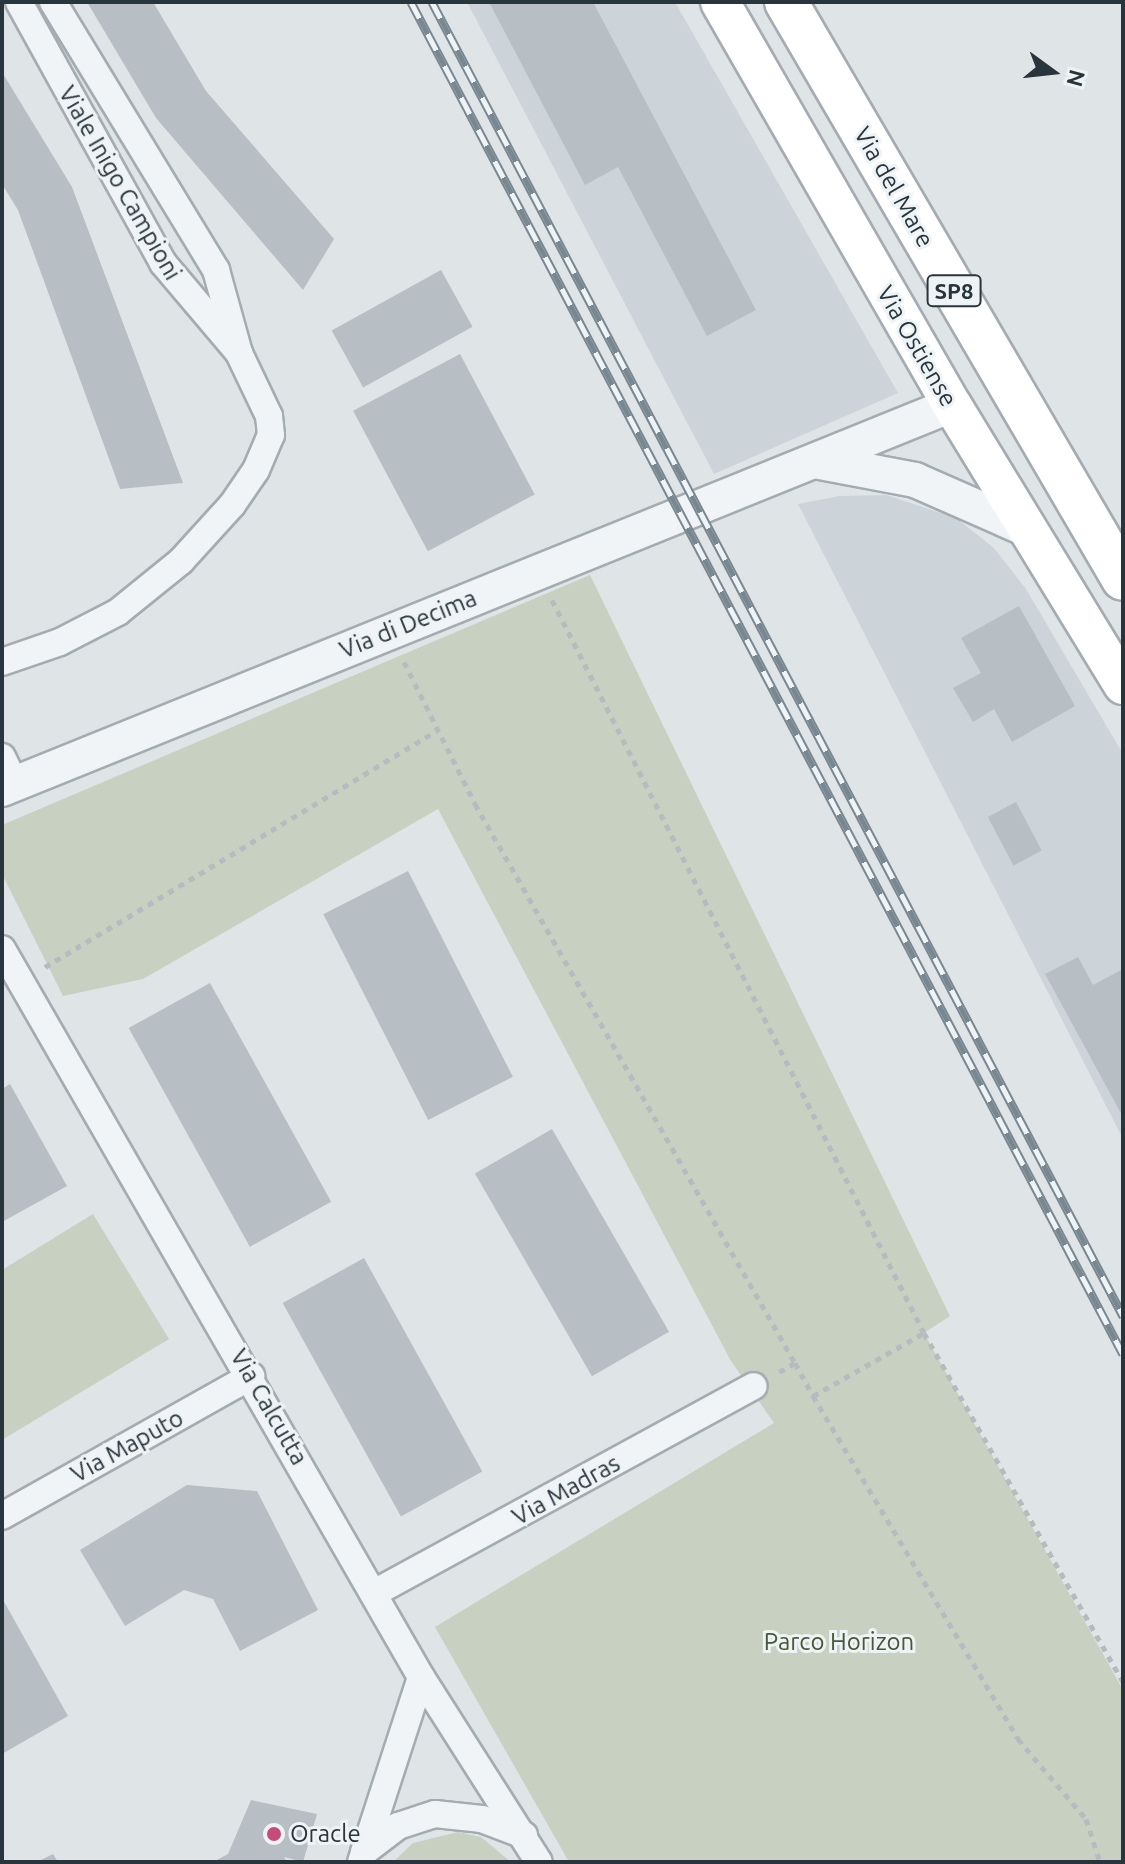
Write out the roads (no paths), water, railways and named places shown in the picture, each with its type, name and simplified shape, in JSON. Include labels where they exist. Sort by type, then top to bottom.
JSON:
[{"type":"main road","name":"Via Ostiense","points":[[720,2],[952,405],[1123,685]]},
{"type":"main road","name":"Via del Mare","points":[[786,2],[1123,579]]},
{"type":"street","name":"Viale Inigo Campioni","points":[[19,2],[163,263],[239,353]]},
{"type":"street","name":"Viale Inigo Campioni","points":[[2,662],[60,642],[118,612],[181,561],[232,505],[268,447],[271,428],[239,353],[216,270],[53,2]]},
{"type":"street","name":"Via di Decima","points":[[6,777],[391,632],[952,405]]},
{"type":"street","points":[[815,462],[915,480],[1029,530]]},
{"type":"street","name":"Via Calcutta","points":[[2,949],[376,1592],[421,1677],[539,1862]]},
{"type":"street","name":"Via Maputo","points":[[2,1516],[251,1376]]},
{"type":"street","name":"Via Madras","points":[[376,1592],[754,1386]]},
{"type":"street","points":[[362,1857],[421,1677]]},
{"type":"street","points":[[362,1857],[398,1826],[435,1814],[482,1819],[524,1835]]},
{"type":"railway","points":[[411,2],[1123,1354]]},
{"type":"railway","points":[[432,2],[1123,1316]]},
{"type":"place","name":"Oracle","points":[[274,1834]]},
{"type":"park label","name":"Parco Horizon","points":[[839,1642]]}]
